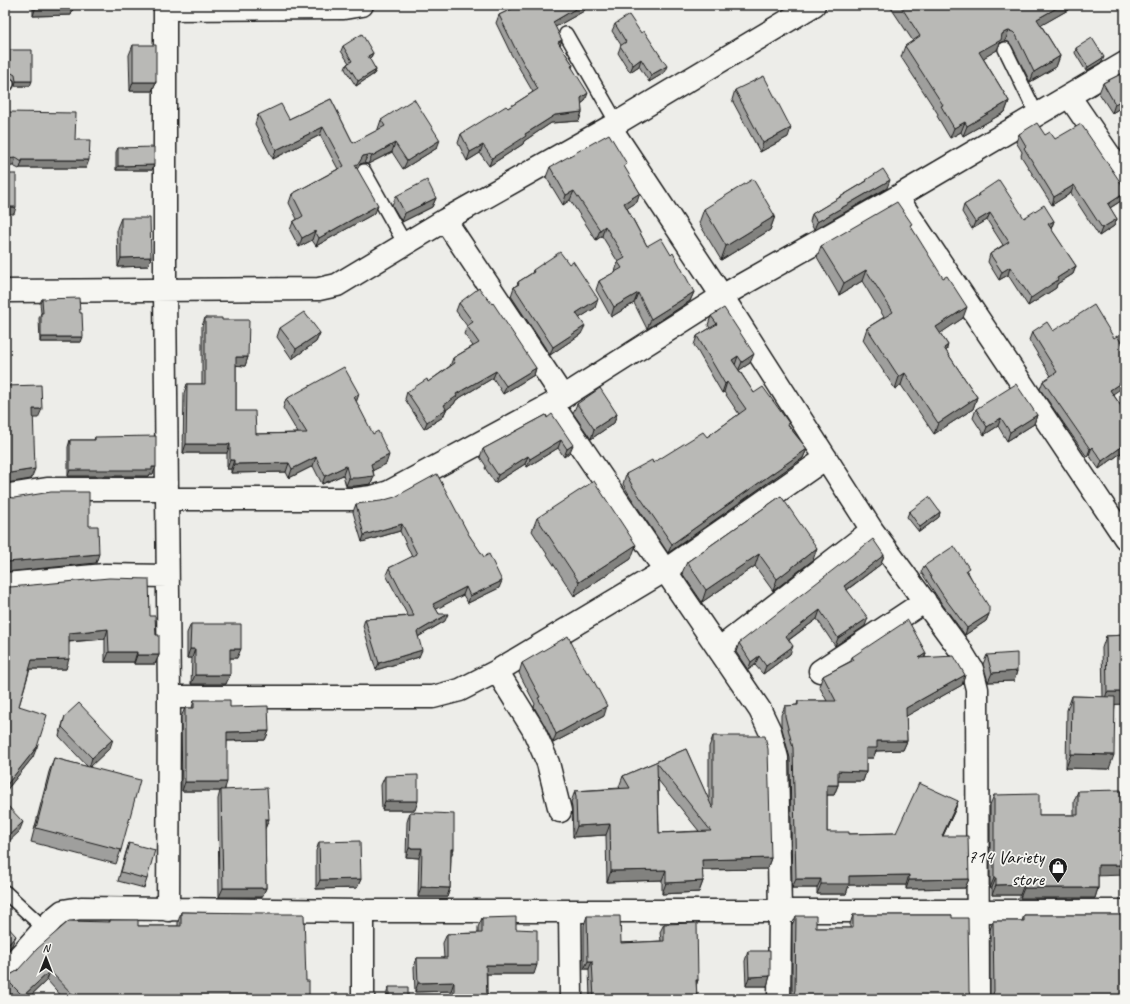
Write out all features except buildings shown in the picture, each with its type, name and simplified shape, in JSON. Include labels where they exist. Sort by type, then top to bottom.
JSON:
[{"type":"street","points":[[168,910],[169,698],[165,291],[165,7],[344,8],[362,5]]},
{"type":"street","points":[[5,291],[319,289],[337,284],[445,220],[613,125],[814,5]]},
{"type":"street","points":[[9,495],[48,489],[356,499],[372,497],[389,492],[557,400],[722,296],[897,197],[1125,63]]},
{"type":"street","points":[[1069,96],[1125,178]]},
{"type":"street","points":[[613,125],[872,530],[961,651],[972,669],[978,689],[978,999]]},
{"type":"street","points":[[897,197],[1125,538]]},
{"type":"street","points":[[445,220],[664,571],[760,710],[770,731],[778,758],[780,911],[779,999]]},
{"type":"street","points":[[169,698],[433,697],[460,690],[497,672],[664,571],[826,458]]},
{"type":"street","points":[[719,649],[872,530]]},
{"type":"street","points":[[5,584],[105,575],[168,576]]},
{"type":"street","points":[[820,671],[924,601]]},
{"type":"street","points":[[497,672],[533,729],[548,763],[560,812]]},
{"type":"street","points":[[5,972],[52,920],[63,911],[81,908],[364,911],[1125,911]]},
{"type":"street","points":[[363,999],[364,911]]},
{"type":"street","points":[[570,911],[571,999]]},
{"type":"lane","points":[[566,34],[613,125]]},
{"type":"lane","points":[[1005,49],[1037,115]]},
{"type":"lane","points":[[364,170],[405,244]]},
{"type":"lane","points":[[5,892],[44,928]]},
{"type":"place","name":"714 Variety store","points":[[1058,884]]}]
